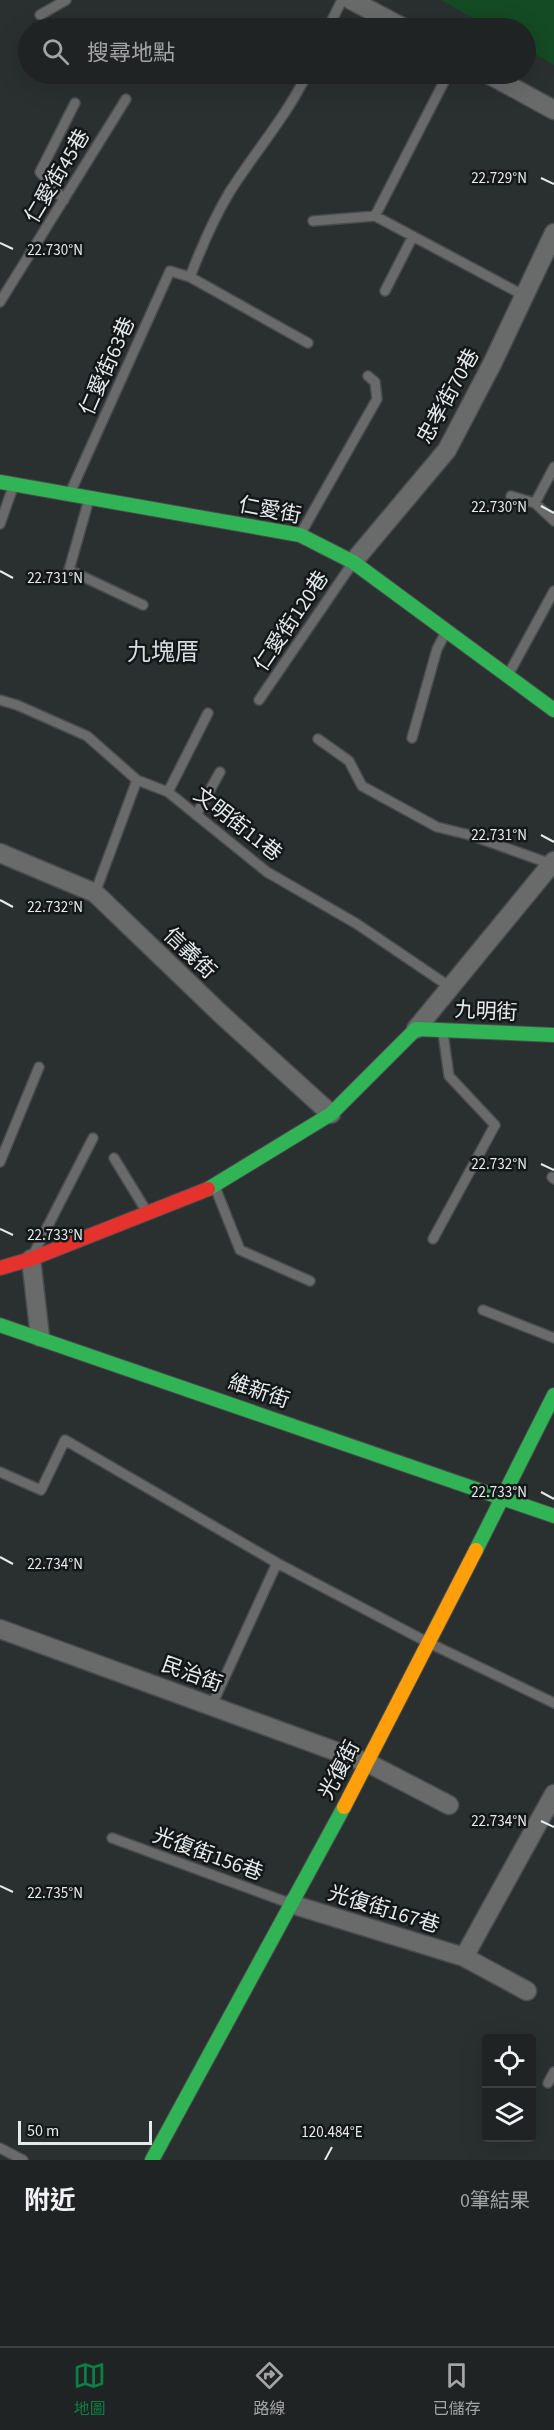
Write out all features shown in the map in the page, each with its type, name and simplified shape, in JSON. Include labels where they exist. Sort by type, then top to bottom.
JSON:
[{"type":"street","points":[[351,0],[386,18]]},
{"type":"street","points":[[506,84],[554,110]]},
{"type":"street","name":"忠孝街70巷","points":[[353,562],[447,450],[492,364],[554,233]]},
{"type":"street","name":"仁愛街","points":[[7,484],[300,535],[353,562],[554,710]]},
{"type":"street","name":"信義街","points":[[0,853],[95,893],[223,1016],[331,1114]]},
{"type":"street","points":[[0,1268],[31,1259],[148,1214],[215,1185],[331,1114],[385,1063],[416,1029],[553,862]]},
{"type":"street","name":"九明街","points":[[416,1029],[554,1035]]},
{"type":"street","points":[[31,1259],[40,1337]]},
{"type":"street","name":"維新街","points":[[0,1325],[554,1516]]},
{"type":"street","name":"光復街","points":[[152,2160],[368,1763],[427,1642],[554,1395]]},
{"type":"street","name":"民治街","points":[[0,1629],[368,1763],[449,1805]]},
{"type":"street","points":[[464,1957],[554,1794]]},
{"type":"street","name":"光復街167巷","points":[[291,1904],[464,1957],[527,1991]]},
{"type":"lane","points":[[40,15],[66,0]]},
{"type":"lane","points":[[333,18],[342,0]]},
{"type":"lane","points":[[302,84],[229,194],[206,236],[190,277],[308,343]]},
{"type":"lane","points":[[375,216],[443,84]]},
{"type":"lane","name":"仁愛街45巷","points":[[0,303],[126,99]]},
{"type":"lane","points":[[64,200],[40,172],[75,104]]},
{"type":"lane","points":[[313,221],[375,216],[523,295]]},
{"type":"lane","points":[[385,291],[413,236]]},
{"type":"lane","name":"仁愛街63巷","points":[[69,495],[170,271],[190,277]]},
{"type":"lane","points":[[300,535],[377,399],[375,382],[368,376]]},
{"type":"lane","points":[[535,503],[554,467]]},
{"type":"lane","points":[[0,524],[7,484]]},
{"type":"lane","points":[[511,496],[535,503],[554,521]]},
{"type":"lane","points":[[89,499],[69,570],[143,605]]},
{"type":"lane","name":"仁愛街120巷","points":[[259,700],[353,562]]},
{"type":"lane","points":[[507,677],[554,591]]},
{"type":"lane","points":[[412,738],[437,649],[446,631]]},
{"type":"lane","name":"文明街11巷","points":[[0,700],[87,736],[137,780],[168,792],[267,872],[357,924],[450,987]]},
{"type":"lane","points":[[168,792],[208,712]]},
{"type":"lane","points":[[318,739],[349,761],[362,786],[437,827],[470,835],[553,862]]},
{"type":"lane","points":[[196,815],[220,772]]},
{"type":"lane","points":[[95,893],[137,780]]},
{"type":"lane","points":[[433,1239],[495,1125],[449,1076],[443,1029]]},
{"type":"lane","points":[[0,1162],[39,1067]]},
{"type":"lane","points":[[31,1259],[93,1138]]},
{"type":"lane","points":[[114,1158],[148,1214]]},
{"type":"lane","points":[[215,1185],[240,1250],[310,1281]]},
{"type":"lane","points":[[483,1310],[554,1338]]},
{"type":"lane","points":[[0,1472],[41,1490],[65,1440],[277,1563],[427,1642],[554,1703]]},
{"type":"lane","points":[[212,1705],[277,1563]]},
{"type":"lane","name":"光復街156巷","points":[[112,1838],[291,1904]]},
{"type":"lane","points":[[548,2083],[554,2072]]},
{"type":"lane","points":[[0,2148],[23,2160]]},
{"type":"green space","points":[[441,0],[554,0],[554,65],[536,55],[536,18],[472,18]]},
{"type":"traffic: fast","points":[[0,482],[300,535],[353,562],[554,710]]},
{"type":"traffic: fast","points":[[208,1189],[331,1114],[416,1029],[554,1035]]},
{"type":"traffic: fast","points":[[0,1325],[554,1516]]},
{"type":"traffic: fast","points":[[476,1550],[554,1395]]},
{"type":"traffic: fast","points":[[152,2160],[344,1807]]},
{"type":"traffic: slow","points":[[344,1807],[476,1550]]},
{"type":"traffic: jam","points":[[0,1268],[31,1259],[208,1189]]},
{"type":"district","name":"九塊厝","points":[[163,652]]}]
